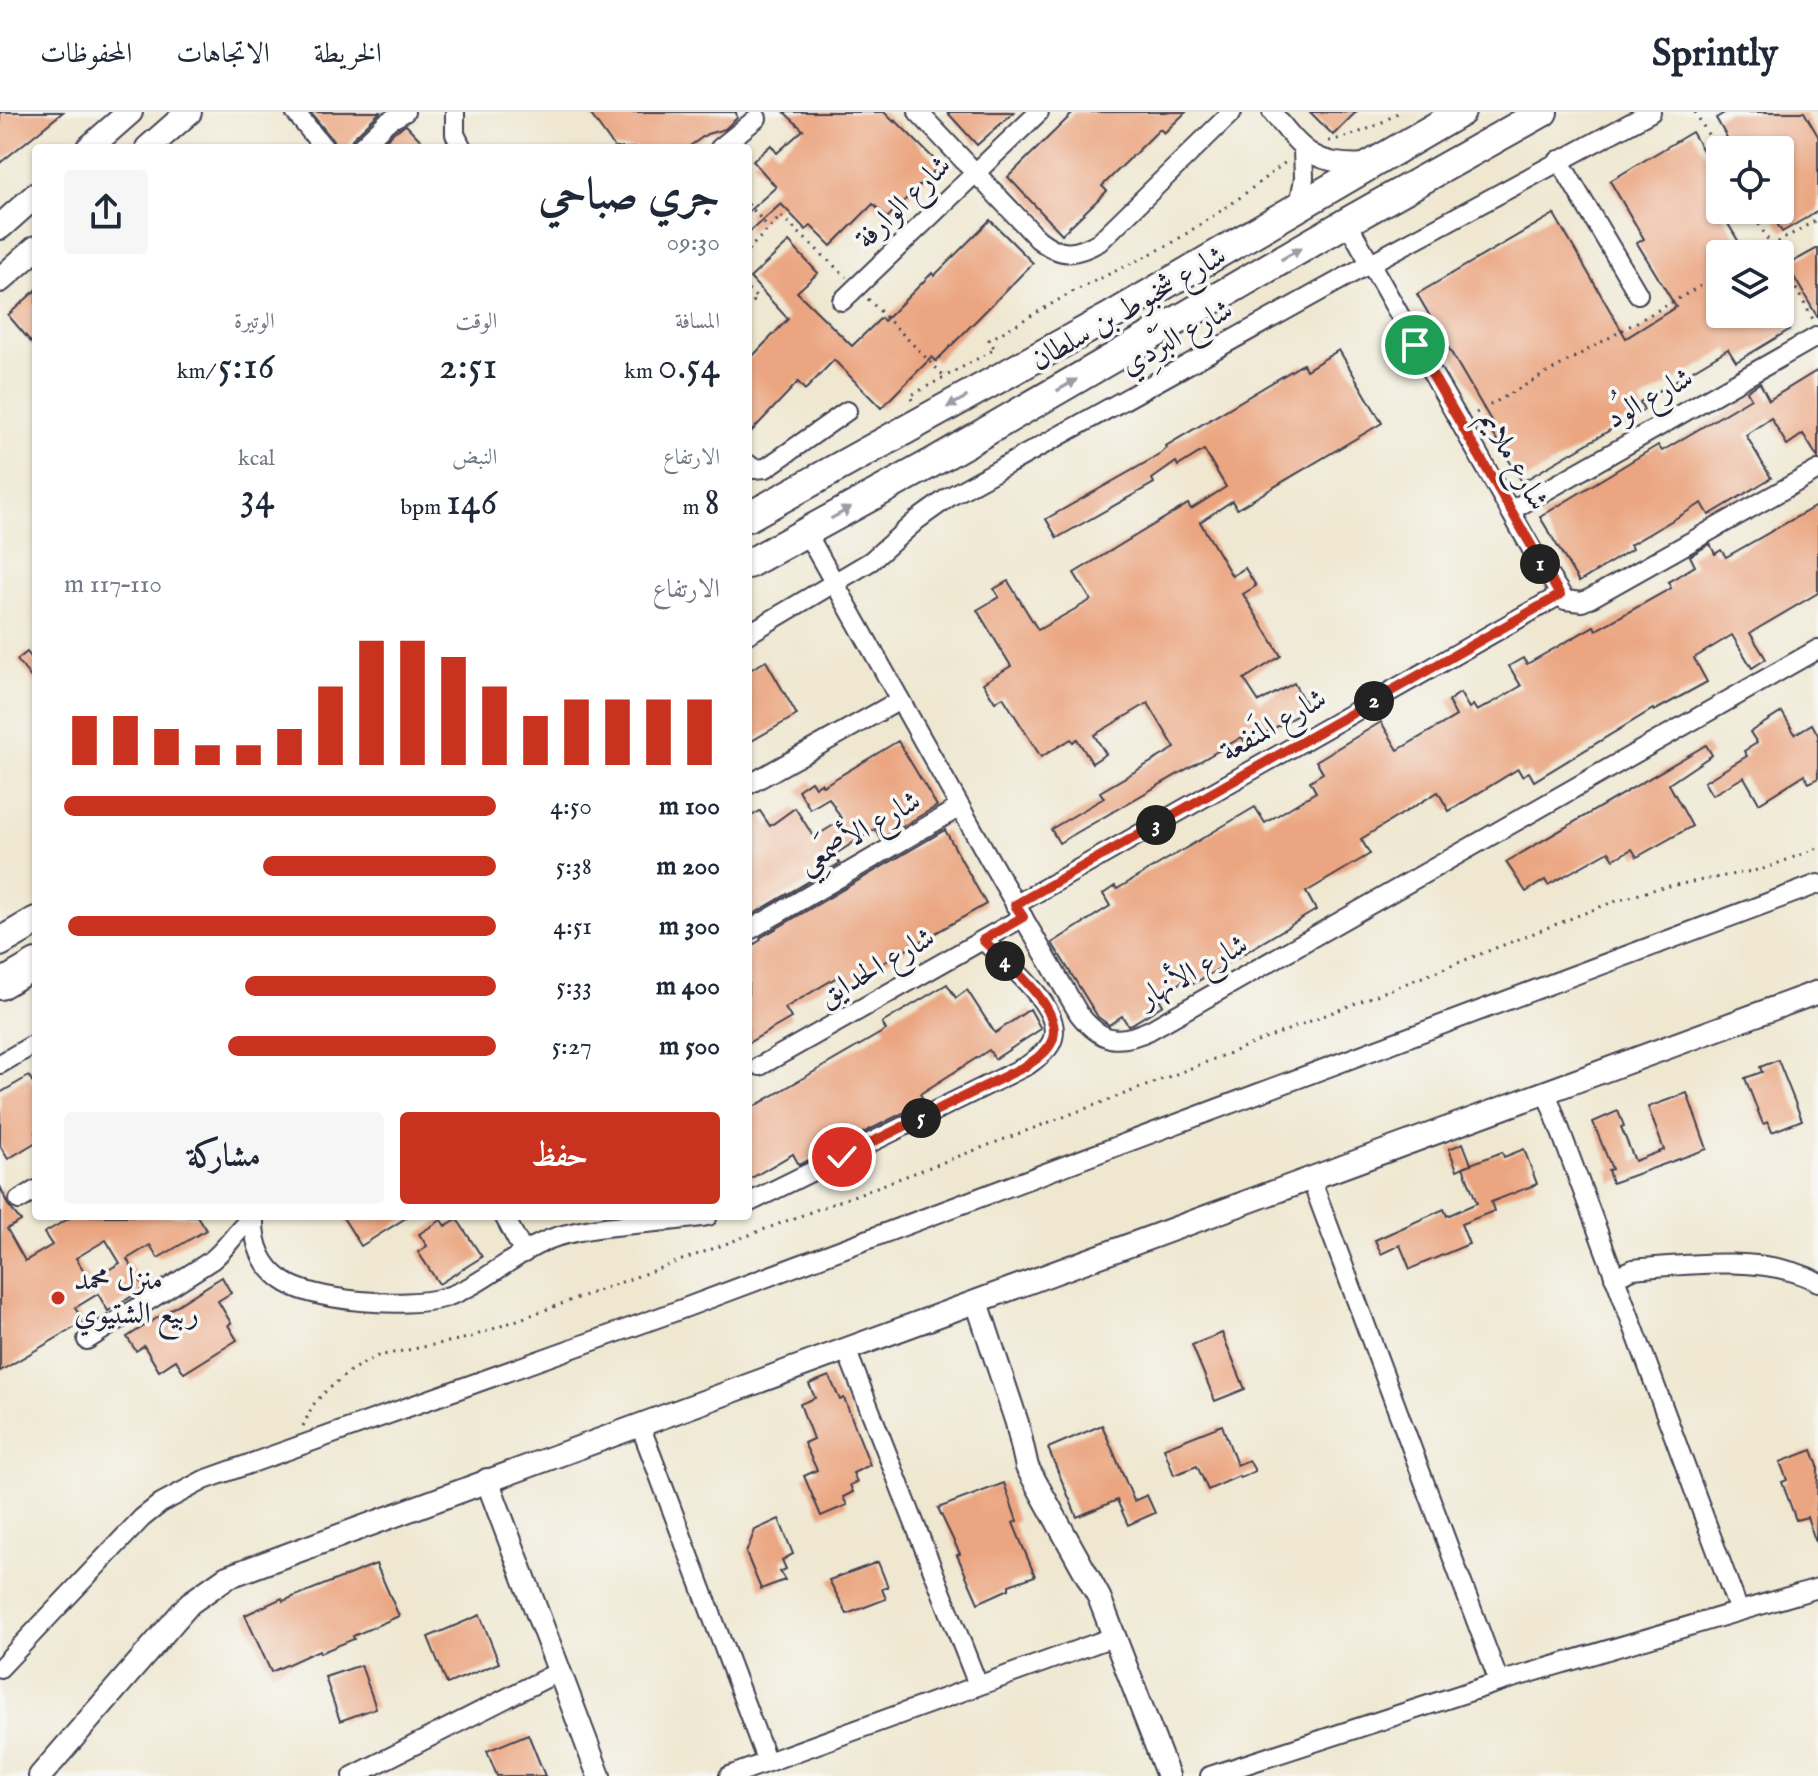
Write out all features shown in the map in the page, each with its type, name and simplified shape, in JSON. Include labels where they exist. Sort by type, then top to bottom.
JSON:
[{"type":"main road","points":[[94,144],[130,112]]},
{"type":"main road","points":[[153,144],[189,112]]},
{"type":"main road","name":"شارع شخبوط بن سلطان","points":[[752,515],[1108,318],[1461,112]]},
{"type":"main road","name":"شارع شخبوط بن سلطان","points":[[752,562],[930,464],[1543,112]]},
{"type":"main road","points":[[0,227],[32,199]]},
{"type":"main road","points":[[0,280],[32,252]]},
{"type":"main road","points":[[0,942],[32,923]]},
{"type":"main road","points":[[0,985],[32,966]]},
{"type":"street","points":[[295,112],[321,144]]},
{"type":"street","points":[[364,144],[387,122],[405,112]]},
{"type":"street","points":[[455,112],[455,134],[460,144]]},
{"type":"street","points":[[918,112],[1038,239],[1063,254],[1099,242],[1232,112]]},
{"type":"street","name":"شارع الوارفة","points":[[842,301],[1039,112]]},
{"type":"street","points":[[1272,112],[1303,150],[1337,162],[1374,163]]},
{"type":"street","name":"شارع البَرْدِي","points":[[752,632],[871,561],[917,520],[949,497],[1651,112]]},
{"type":"street","points":[[725,144],[757,118]]},
{"type":"street","points":[[1299,206],[1304,178],[1303,150]]},
{"type":"street","points":[[1559,160],[1638,294]]},
{"type":"street","name":"شارع ملايم","points":[[1347,222],[1459,423],[1560,595]]},
{"type":"street","name":"شارع الوُد","points":[[1510,511],[1818,336]]},
{"type":"street","points":[[752,467],[766,468],[847,411]]},
{"type":"street","points":[[1560,595],[1573,602],[1591,598],[1818,470]]},
{"type":"street","name":"شارع الأنهار","points":[[806,532],[1019,911],[1087,1025],[1108,1039],[1136,1037],[1818,649]]},
{"type":"street","name":"شارع المَنفعة","points":[[1019,911],[1560,595]]},
{"type":"street","points":[[752,783],[900,700]]},
{"type":"street","name":"شارع الأصمَعِي","points":[[752,929],[960,807]]},
{"type":"street","points":[[0,1668],[124,1535],[161,1503],[204,1480],[663,1316],[1818,884]]},
{"type":"street","name":"شارع الحدايق","points":[[760,1066],[983,940],[1019,911]]},
{"type":"street","points":[[752,1201],[1028,1065],[1040,1056],[1052,1042],[1055,1027],[1051,1016],[1033,989],[983,940]]},
{"type":"street","points":[[40,1776],[190,1603],[227,1577],[1818,992]]},
{"type":"street","points":[[0,1064],[32,1045]]},
{"type":"street","points":[[1546,1092],[1739,1611]]},
{"type":"street","points":[[1311,1179],[1499,1682]]},
{"type":"street","points":[[19,1200],[32,1192]]},
{"type":"street","points":[[87,1340],[212,1260],[225,1250],[249,1220]]},
{"type":"street","points":[[254,1220],[256,1242],[266,1265],[283,1282],[309,1292],[380,1303],[422,1302],[455,1292],[554,1238],[580,1231],[665,1220]]},
{"type":"street","points":[[506,1220],[524,1253]]},
{"type":"street","points":[[1614,1277],[1633,1269],[1758,1264],[1800,1272],[1818,1282]]},
{"type":"street","points":[[977,1302],[1017,1423],[1027,1467],[1099,1597],[1168,1776]]},
{"type":"street","points":[[846,1349],[978,1685]]},
{"type":"street","points":[[640,1425],[767,1762]]},
{"type":"street","points":[[487,1480],[599,1776]]},
{"type":"street","points":[[1210,1776],[1499,1682],[1818,1588]]},
{"type":"street","points":[[729,1776],[1113,1637]]},
{"type":"street","points":[[353,1776],[558,1672]]},
{"type":"path","points":[[910,396],[995,349],[989,340],[1044,307],[1169,245],[1234,202],[1303,150],[1345,138],[1385,122],[1399,112]]},
{"type":"path","points":[[1695,112],[1709,136]]},
{"type":"path","points":[[752,209],[769,228]]},
{"type":"path","points":[[752,246],[781,216]]},
{"type":"path","points":[[1781,240],[1818,219]]},
{"type":"path","points":[[1459,423],[1706,283]]},
{"type":"path","points":[[1794,286],[1818,328]]},
{"type":"path","points":[[302,1446],[303,1424],[313,1405],[351,1370],[378,1356],[468,1338],[690,1257],[1143,1087],[1610,903],[1659,888],[1763,869],[1818,848]]},
{"type":"building","points":[[0,112],[63,112],[0,163]]},
{"type":"building","points":[[310,112],[380,112],[350,144],[334,144]]},
{"type":"building","points":[[589,112],[736,112],[737,118],[725,129],[707,134],[693,144],[612,144]]},
{"type":"building","points":[[784,112],[884,112],[940,165],[887,218],[873,204],[831,246],[811,226],[806,230],[781,204],[752,229],[752,208],[776,187],[753,161],[771,145],[777,153],[803,130]]},
{"type":"building","points":[[947,112],[1014,112],[977,145]]},
{"type":"building","points":[[1074,112],[1186,112],[1164,133],[1160,129],[1102,186],[1107,191],[1062,234],[1008,177]]},
{"type":"building","points":[[1310,112],[1356,112],[1333,135]]},
{"type":"building","points":[[1726,112],[1804,112],[1818,136],[1818,211],[1782,232],[1777,224],[1794,224],[1794,136],[1726,136],[1716,118]]},
{"type":"building","points":[[406,125],[424,144],[381,144]]},
{"type":"building","points":[[1692,132],[1706,156],[1706,224],[1728,224],[1738,240],[1706,240],[1706,328],[1789,330],[1736,362],[1728,349],[1640,402],[1644,410],[1522,482],[1489,427],[1493,424],[1417,294],[1554,214],[1626,338],[1676,307],[1637,243],[1644,239],[1610,181]]},
{"type":"building","points":[[990,220],[1033,263],[936,361],[932,357],[881,408],[834,360],[805,390],[798,382],[752,431],[752,357],[788,319],[752,280],[752,276],[789,242],[818,273],[797,292],[852,346],[881,318],[884,321],[932,273],[934,276]]},
{"type":"building","points":[[1818,248],[1818,318],[1794,277],[1794,261]]},
{"type":"building","points":[[32,294],[32,343],[8,315]]},
{"type":"building","points":[[1339,350],[1382,423],[1237,509],[1232,501],[1200,522],[1232,576],[1245,568],[1256,586],[1243,594],[1281,656],[1244,679],[1259,702],[1294,683],[1308,709],[1246,744],[1242,737],[1059,843],[1051,829],[1104,798],[1100,792],[1175,748],[1148,703],[1094,735],[1106,754],[1092,763],[1077,739],[1073,742],[1071,739],[1041,757],[1003,697],[995,702],[983,683],[1011,666],[977,610],[999,597],[994,589],[1008,581],[1038,630],[1091,600],[1074,573],[1188,504],[1191,509],[1226,487],[1204,450],[1178,466],[1176,462],[1152,479],[1154,483],[1057,538],[1046,519],[1159,455],[1166,446],[1303,364],[1306,370]]},
{"type":"building","points":[[1818,370],[1818,458],[1803,434],[1787,445],[1771,418],[1746,435],[1771,478],[1709,515],[1702,503],[1630,545],[1632,549],[1579,582],[1540,517],[1658,445],[1662,451],[1751,398],[1747,391],[1760,383],[1769,400]]},
{"type":"building","points":[[1818,505],[1818,593],[1750,633],[1766,659],[1752,668],[1732,635],[1694,658],[1707,682],[1653,709],[1534,781],[1529,772],[1522,776],[1518,769],[1449,811],[1438,792],[1361,839],[1370,854],[1306,892],[1316,910],[1193,984],[1189,977],[1158,997],[1163,1005],[1132,1024],[1128,1025],[1122,1016],[1109,1025],[1098,1017],[1052,943],[1110,906],[1103,894],[1115,886],[1117,889],[1255,807],[1265,823],[1316,792],[1310,781],[1323,773],[1316,761],[1381,722],[1398,750],[1456,716],[1448,701],[1460,693],[1469,708],[1473,705],[1477,711],[1521,686],[1509,666],[1523,658],[1527,664],[1671,588],[1668,582],[1695,566],[1690,556],[1710,544],[1715,554],[1721,550],[1726,557]]},
{"type":"building","points":[[27,652],[32,659],[32,679],[17,660]]},
{"type":"building","points":[[766,661],[797,715],[752,741],[752,669]]},
{"type":"building","points":[[1782,712],[1795,734],[1812,724],[1818,735],[1818,778],[1809,783],[1804,775],[1759,803],[1744,777],[1712,795],[1704,782],[1747,756],[1744,751],[1757,743],[1750,732]]},
{"type":"building","points":[[898,741],[937,806],[881,839],[875,829],[834,855],[840,863],[752,915],[752,816],[760,811],[770,826],[795,808],[814,837],[842,820],[829,798],[810,809],[798,790],[811,781],[815,787],[821,783],[823,786]]},
{"type":"building","points":[[1706,745],[1712,755],[1669,784],[1692,826],[1637,857],[1632,849],[1614,859],[1609,851],[1548,885],[1545,880],[1526,892],[1506,862]]},
{"type":"building","points":[[945,830],[986,904],[857,978],[859,983],[847,990],[839,976],[785,1008],[791,1018],[752,1041],[752,946]]},
{"type":"building","points":[[947,984],[956,998],[967,990],[995,1033],[1030,1009],[1041,1029],[995,1059],[989,1050],[920,1094],[925,1102],[799,1165],[793,1154],[752,1178],[752,1108],[886,1030],[882,1023]]},
{"type":"building","points":[[1778,1060],[1802,1120],[1772,1132],[1768,1122],[1763,1124],[1745,1078],[1762,1072],[1760,1067]]},
{"type":"building","points":[[29,1076],[32,1081],[32,1144],[8,1159],[0,1146],[0,1093]]},
{"type":"building","points":[[1687,1093],[1707,1149],[1612,1183],[1608,1170],[1612,1169],[1593,1122],[1618,1111],[1635,1161],[1664,1150],[1648,1107]]},
{"type":"building","points":[[1463,1143],[1471,1164],[1457,1170],[1449,1149]]},
{"type":"building","points":[[1524,1149],[1537,1184],[1491,1202],[1494,1211],[1461,1224],[1469,1244],[1410,1269],[1400,1245],[1381,1254],[1375,1240],[1444,1209],[1447,1216],[1477,1203],[1463,1167],[1502,1152],[1504,1157]]},
{"type":"building","points":[[0,1186],[8,1205],[21,1221],[7,1229],[25,1261],[52,1245],[44,1233],[66,1220],[200,1220],[206,1230],[158,1258],[150,1245],[127,1259],[145,1288],[108,1311],[98,1294],[75,1308],[84,1322],[0,1371]],"holes":[[[106,1240],[120,1263],[90,1281],[76,1258]]]},
{"type":"building","points":[[345,1220],[403,1220],[361,1246]]},
{"type":"building","points":[[441,1220],[445,1226],[458,1220],[482,1257],[439,1284],[418,1252],[427,1246],[419,1234]]},
{"type":"building","points":[[222,1277],[231,1293],[218,1301],[237,1340],[184,1373],[176,1360],[159,1371],[144,1346],[136,1351],[127,1337]]},
{"type":"building","points":[[1222,1333],[1245,1389],[1215,1401],[1192,1345]]},
{"type":"building","points":[[829,1376],[840,1400],[844,1398],[870,1465],[853,1473],[857,1482],[850,1485],[853,1492],[843,1497],[847,1505],[821,1516],[804,1476],[817,1470],[804,1443],[813,1439],[800,1404],[815,1398],[809,1384]]},
{"type":"building","points":[[1102,1425],[1134,1501],[1147,1495],[1155,1513],[1128,1525],[1117,1500],[1077,1517],[1048,1448]]},
{"type":"building","points":[[1222,1425],[1237,1465],[1249,1460],[1255,1471],[1208,1490],[1197,1466],[1174,1475],[1164,1448]]},
{"type":"building","points":[[1812,1450],[1818,1466],[1816,1543],[1807,1517],[1796,1520],[1782,1482],[1787,1480],[1780,1462]]},
{"type":"building","points":[[1004,1483],[1017,1521],[1013,1523],[1035,1576],[1009,1585],[1009,1589],[978,1603],[957,1555],[960,1554],[938,1508]]},
{"type":"building","points":[[779,1519],[793,1554],[782,1560],[786,1569],[780,1572],[785,1580],[761,1589],[746,1553],[755,1530]]},
{"type":"building","points":[[878,1562],[888,1587],[882,1589],[886,1599],[847,1614],[829,1580]]},
{"type":"building","points":[[376,1564],[399,1616],[353,1636],[354,1639],[320,1653],[319,1650],[271,1672],[245,1615],[282,1598],[283,1601]]},
{"type":"building","points":[[480,1615],[499,1663],[447,1684],[428,1637]]},
{"type":"building","points":[[361,1665],[376,1708],[340,1721],[325,1677]]},
{"type":"building","points":[[528,1734],[545,1776],[497,1776],[487,1751]]},
{"type":"place","name":"منزل محمد ربيع الشتيوي","points":[[58,1298]]},
{"type":"route","points":[[842,1157],[1028,1065],[1052,1042],[1055,1027],[1045,1005],[983,940],[1023,917],[1015,905],[1560,595],[1415,345]]}]
